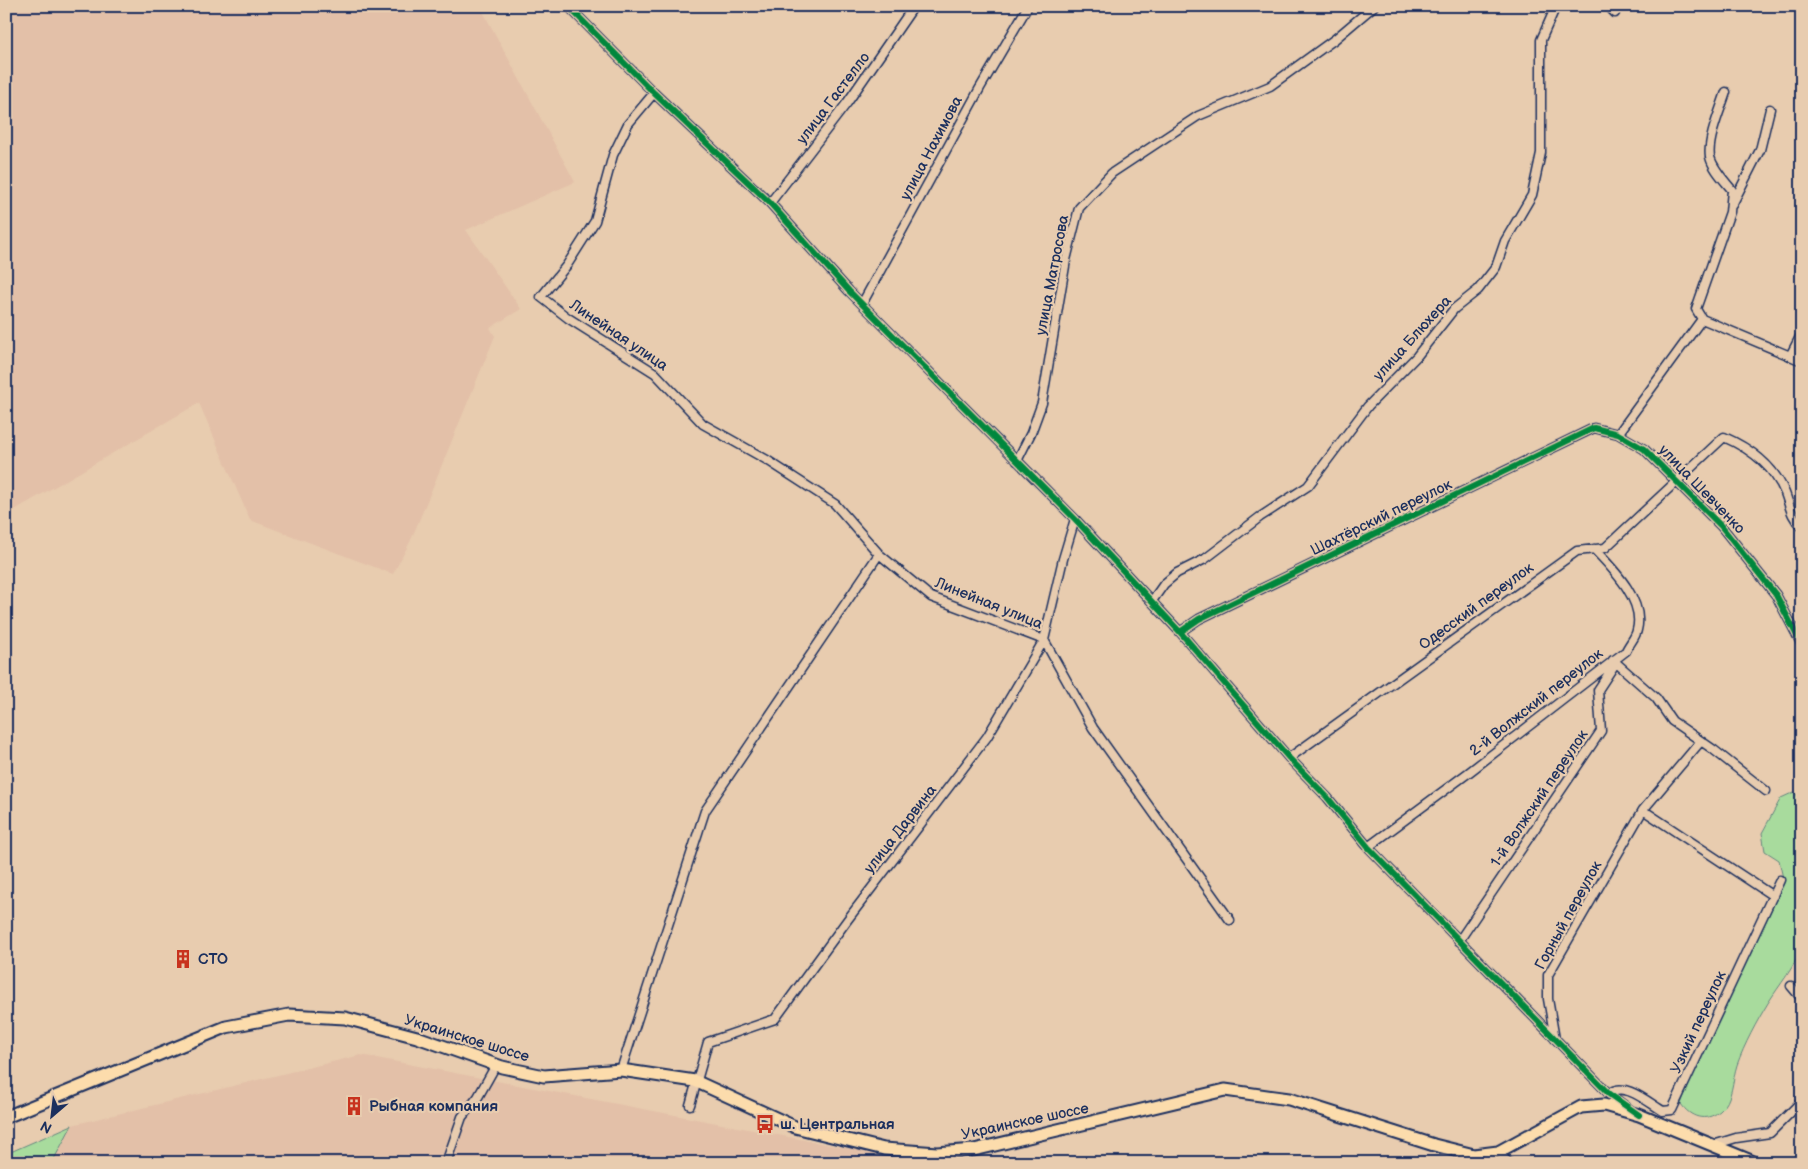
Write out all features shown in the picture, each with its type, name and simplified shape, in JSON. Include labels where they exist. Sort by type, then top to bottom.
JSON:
[{"type":"highway","name":"Украинское шоссе","points":[[6,1117],[226,1027],[289,1015],[345,1018],[417,1037],[496,1065],[544,1076],[621,1070],[695,1081],[795,1127],[884,1149],[937,1153],[974,1150],[1225,1090],[1289,1099],[1434,1145],[1474,1155],[1498,1152],[1581,1107],[1604,1105],[1639,1115],[1756,1163]]},
{"type":"street","points":[[568,6],[654,93],[770,203],[862,304],[1075,519],[1180,632],[1289,758],[1328,797],[1368,847],[1608,1094],[1639,1115]]},
{"type":"street","name":"улица Гастелло","points":[[770,203],[847,103],[914,6]]},
{"type":"street","name":"улица Нахимова","points":[[862,304],[980,88],[1028,6]]},
{"type":"street","name":"улица Матросова","points":[[1017,461],[1031,433],[1042,403],[1066,260],[1079,208],[1112,173],[1198,116],[1270,86],[1335,39],[1374,6]]},
{"type":"street","name":"улица Блюхера","points":[[1152,601],[1164,584],[1176,573],[1205,559],[1260,517],[1308,486],[1368,406],[1417,356],[1454,309],[1478,290],[1496,267],[1505,241],[1532,195],[1541,154],[1541,40],[1556,6]]},
{"type":"street","points":[[1608,6],[1615,13]]},
{"type":"street","points":[[1726,92],[1710,145],[1710,157],[1719,174],[1732,190],[1730,209]]},
{"type":"street","name":"Линейная улица","points":[[654,93],[628,124],[613,155],[595,222],[567,264],[541,297],[568,318],[656,373],[703,424],[767,460],[836,504],[879,554],[931,597],[1044,640],[1093,728],[1230,920]]},
{"type":"street","points":[[1770,110],[1760,150],[1730,209],[1696,309],[1702,319],[1802,361]]},
{"type":"street","points":[[1618,434],[1702,319]]},
{"type":"street","points":[[1790,356],[1802,333]]},
{"type":"street","name":"улица Шевченко","points":[[1594,428],[1618,434],[1644,449],[1721,526],[1776,594],[1802,645]]},
{"type":"street","name":"Шахтёрский переулок","points":[[1180,632],[1199,619],[1594,428]]},
{"type":"street","name":"Одесский переулок","points":[[1289,758],[1576,551],[1605,548],[1678,482],[1724,436],[1743,445],[1772,470],[1785,492],[1793,518],[1802,527]]},
{"type":"street","name":"улица Дарвина","points":[[690,1106],[695,1081],[708,1042],[775,1019],[848,919],[987,738],[1044,640],[1063,558],[1075,519]]},
{"type":"street","name":"2-й Волжский переулок","points":[[1368,847],[1468,773],[1626,651],[1638,630],[1636,606],[1624,581],[1594,549]]},
{"type":"street","points":[[621,1070],[705,811],[879,554]]},
{"type":"street","points":[[1614,662],[1656,698],[1672,721],[1766,791]]},
{"type":"street","name":"1-й Волжский переулок","points":[[1459,941],[1601,731],[1598,690],[1614,662]]},
{"type":"street","name":"Горный переулок","points":[[1555,1040],[1548,999],[1548,975],[1643,810],[1701,741]]},
{"type":"street","points":[[1643,810],[1773,896]]},
{"type":"street","name":"Узкий переулок","points":[[1608,1094],[1616,1089],[1624,1089],[1663,1112],[1672,1110],[1780,880]]},
{"type":"street","points":[[1791,986],[1802,999]]},
{"type":"street","points":[[446,1163],[462,1117],[478,1097],[496,1065]]},
{"type":"street","points":[[1711,1146],[1736,1138],[1770,1133],[1802,1101]]},
{"type":"street","points":[[1498,1152],[1509,1163]]},
{"type":"shaded area","points":[[6,6],[480,6],[575,182],[466,230],[521,309],[490,328],[495,336],[411,540],[393,574],[250,520],[199,403],[6,515]]},
{"type":"shaded area","points":[[361,1055],[925,1163],[52,1163],[72,1125]]},
{"type":"green space","points":[[1794,792],[1802,801],[1802,947],[1795,962],[1768,1003],[1747,1041],[1737,1065],[1732,1090],[1724,1107],[1709,1117],[1698,1117],[1685,1109],[1681,1104],[1688,1085],[1784,883],[1779,860],[1765,851],[1762,833],[1781,798]]},
{"type":"green space","points":[[72,1125],[52,1163],[6,1163],[6,1154]]},
{"type":"cycle path","points":[[568,6],[654,93],[770,203],[849,291],[1075,519],[1180,632],[1289,758],[1327,797],[1368,847],[1609,1094],[1639,1115]]},
{"type":"cycle path","points":[[1180,632],[1199,619],[1594,428],[1618,434],[1644,449],[1721,526],[1776,595],[1802,645]]},
{"type":"place","name":"СТО","points":[[183,959]]},
{"type":"place","name":"Рыбная компания","points":[[354,1106]]},
{"type":"place","name":"ш. Центральная","points":[[765,1124]]}]
